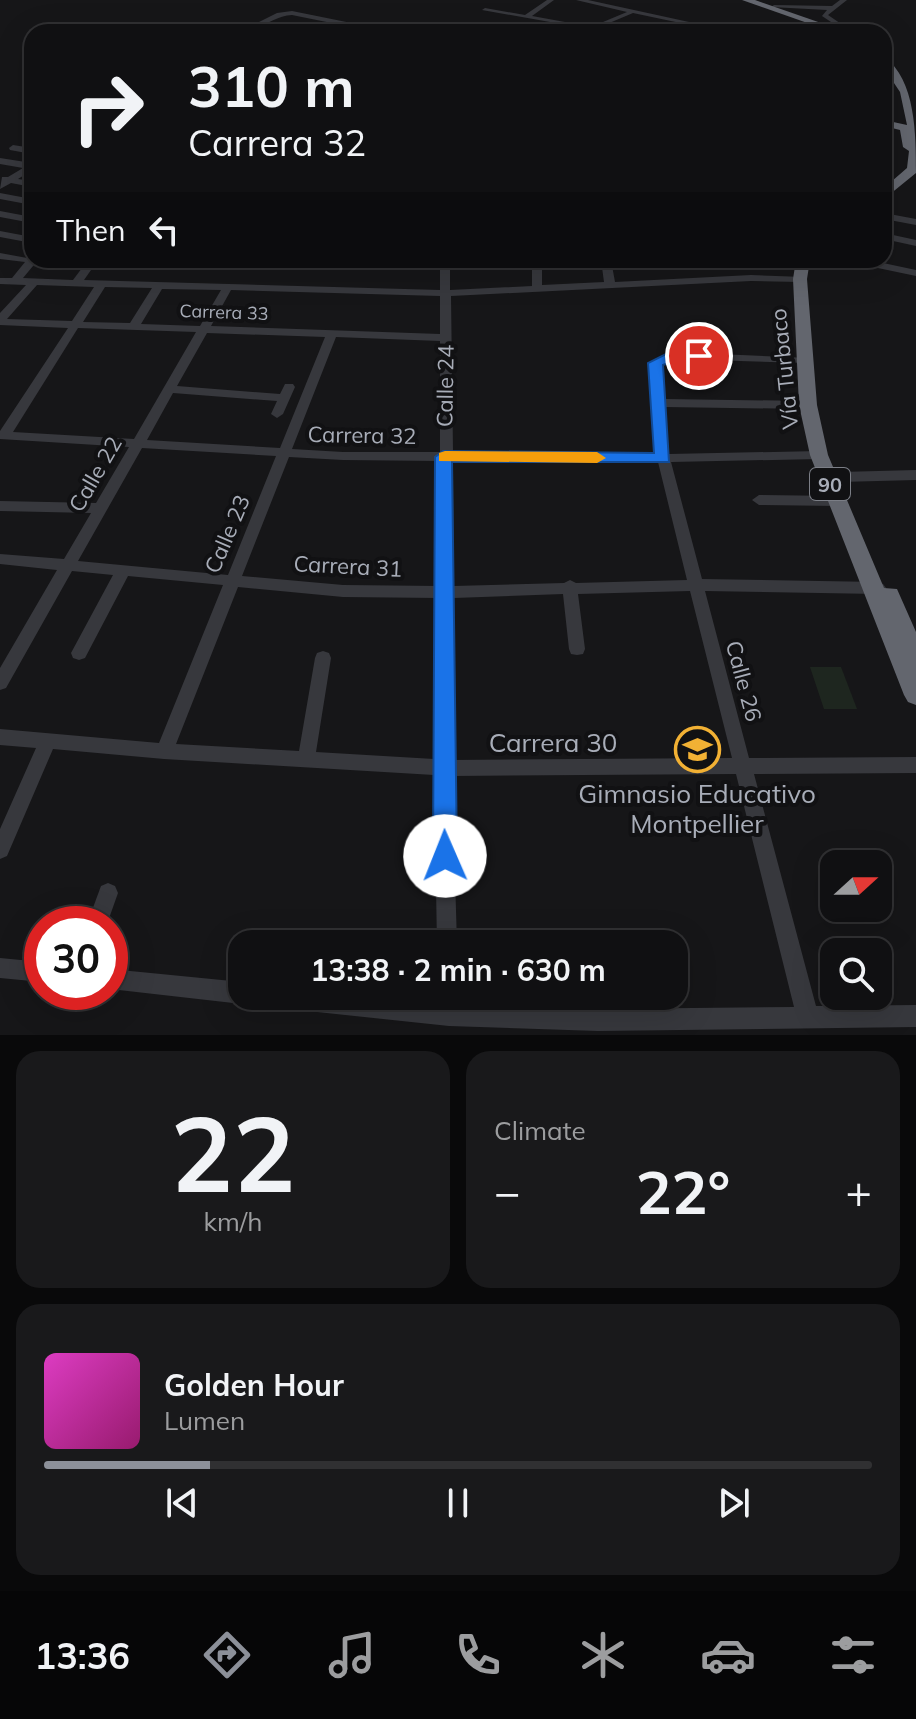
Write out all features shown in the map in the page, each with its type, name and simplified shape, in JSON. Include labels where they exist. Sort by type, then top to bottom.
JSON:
[{"type":"highway","points":[[735,0],[807,24]]},
{"type":"highway","points":[[746,0],[820,24]]},
{"type":"highway","points":[[892,72],[905,92],[916,139],[915,161],[907,178],[892,189]]},
{"type":"highway","points":[[892,118],[905,114],[901,95],[905,92]]},
{"type":"highway","points":[[892,124],[908,131],[910,154],[915,161]]},
{"type":"highway","name":"Vía Turbaco","points":[[813,268],[811,279],[819,405],[840,477],[879,588]]},
{"type":"highway","name":"Vía Turbaco","points":[[801,269],[808,405],[819,455],[837,501],[909,648],[916,695]]},
{"type":"street","points":[[527,17],[551,0]]},
{"type":"street","points":[[579,0],[690,24]]},
{"type":"street","points":[[836,24],[825,18],[832,8],[844,0]]},
{"type":"street","points":[[774,7],[832,8]]},
{"type":"street","points":[[485,10],[557,24]]},
{"type":"street","points":[[258,24],[279,14],[292,13],[343,24]]},
{"type":"street","points":[[596,24],[632,13]]},
{"type":"street","points":[[13,148],[24,150]]},
{"type":"street","points":[[0,161],[24,165]]},
{"type":"street","points":[[0,186],[5,179],[24,170]]},
{"type":"street","points":[[0,196],[24,200]]},
{"type":"street","points":[[0,214],[24,218]]},
{"type":"street","points":[[892,218],[916,222]]},
{"type":"street","points":[[0,234],[24,238]]},
{"type":"street","points":[[892,236],[916,240]]},
{"type":"street","points":[[0,256],[24,259]]},
{"type":"street","points":[[5,280],[24,263]]},
{"type":"street","points":[[77,282],[87,268]]},
{"type":"street","name":"Calle 24","points":[[445,268],[443,457],[447,592],[443,768],[447,930]]},
{"type":"street","points":[[537,268],[537,289]]},
{"type":"street","points":[[607,268],[610,286]]},
{"type":"street","points":[[892,268],[916,273]]},
{"type":"street","points":[[5,280],[446,293],[610,286],[801,269]]},
{"type":"street","points":[[0,321],[35,281]]},
{"type":"street","points":[[2,435],[102,283]]},
{"type":"street","points":[[134,326],[159,285]]},
{"type":"street","name":"Calle 22","points":[[0,683],[228,287]]},
{"type":"street","name":"Carrera 33","points":[[0,321],[446,338]]},
{"type":"street","name":"Calle 23","points":[[164,751],[287,453],[332,334]]},
{"type":"street","name":"Calle 26","points":[[805,360],[672,355],[656,363],[656,403],[663,458],[807,1015]]},
{"type":"street","points":[[170,389],[287,393],[277,414]]},
{"type":"street","points":[[656,403],[808,405]]},
{"type":"street","name":"Carrera 32","points":[[2,435],[287,453],[443,457],[819,455]]},
{"type":"street","points":[[840,477],[916,475]]},
{"type":"street","points":[[759,500],[837,501]]},
{"type":"street","points":[[0,506],[101,508]]},
{"type":"street","name":"Carrera 31","points":[[0,559],[343,591],[447,592],[570,586],[695,585],[879,588]]},
{"type":"street","points":[[79,653],[123,571]]},
{"type":"street","points":[[570,586],[577,649]]},
{"type":"street","points":[[306,760],[323,658]]},
{"type":"street","name":"Carrera 30","points":[[0,737],[164,751],[443,768],[916,765]]},
{"type":"street","points":[[0,850],[48,741]]},
{"type":"street","points":[[103,906],[108,893]]},
{"type":"street","points":[[0,968],[24,970]]},
{"type":"street","points":[[128,981],[228,992]]},
{"type":"street","points":[[499,1010],[598,1020],[916,1016]]},
{"type":"shaded area","points":[[810,667],[841,667],[857,709],[824,709]]},
{"type":"slow traffic","points":[[445,457],[597,458]]},
{"type":"place","name":"Gimnasio Educativo Montpellier","points":[[697,750]]},
{"type":"route","points":[[445,856],[443,768],[447,592],[443,457],[663,458],[656,403],[656,363],[672,355],[699,356]]}]
